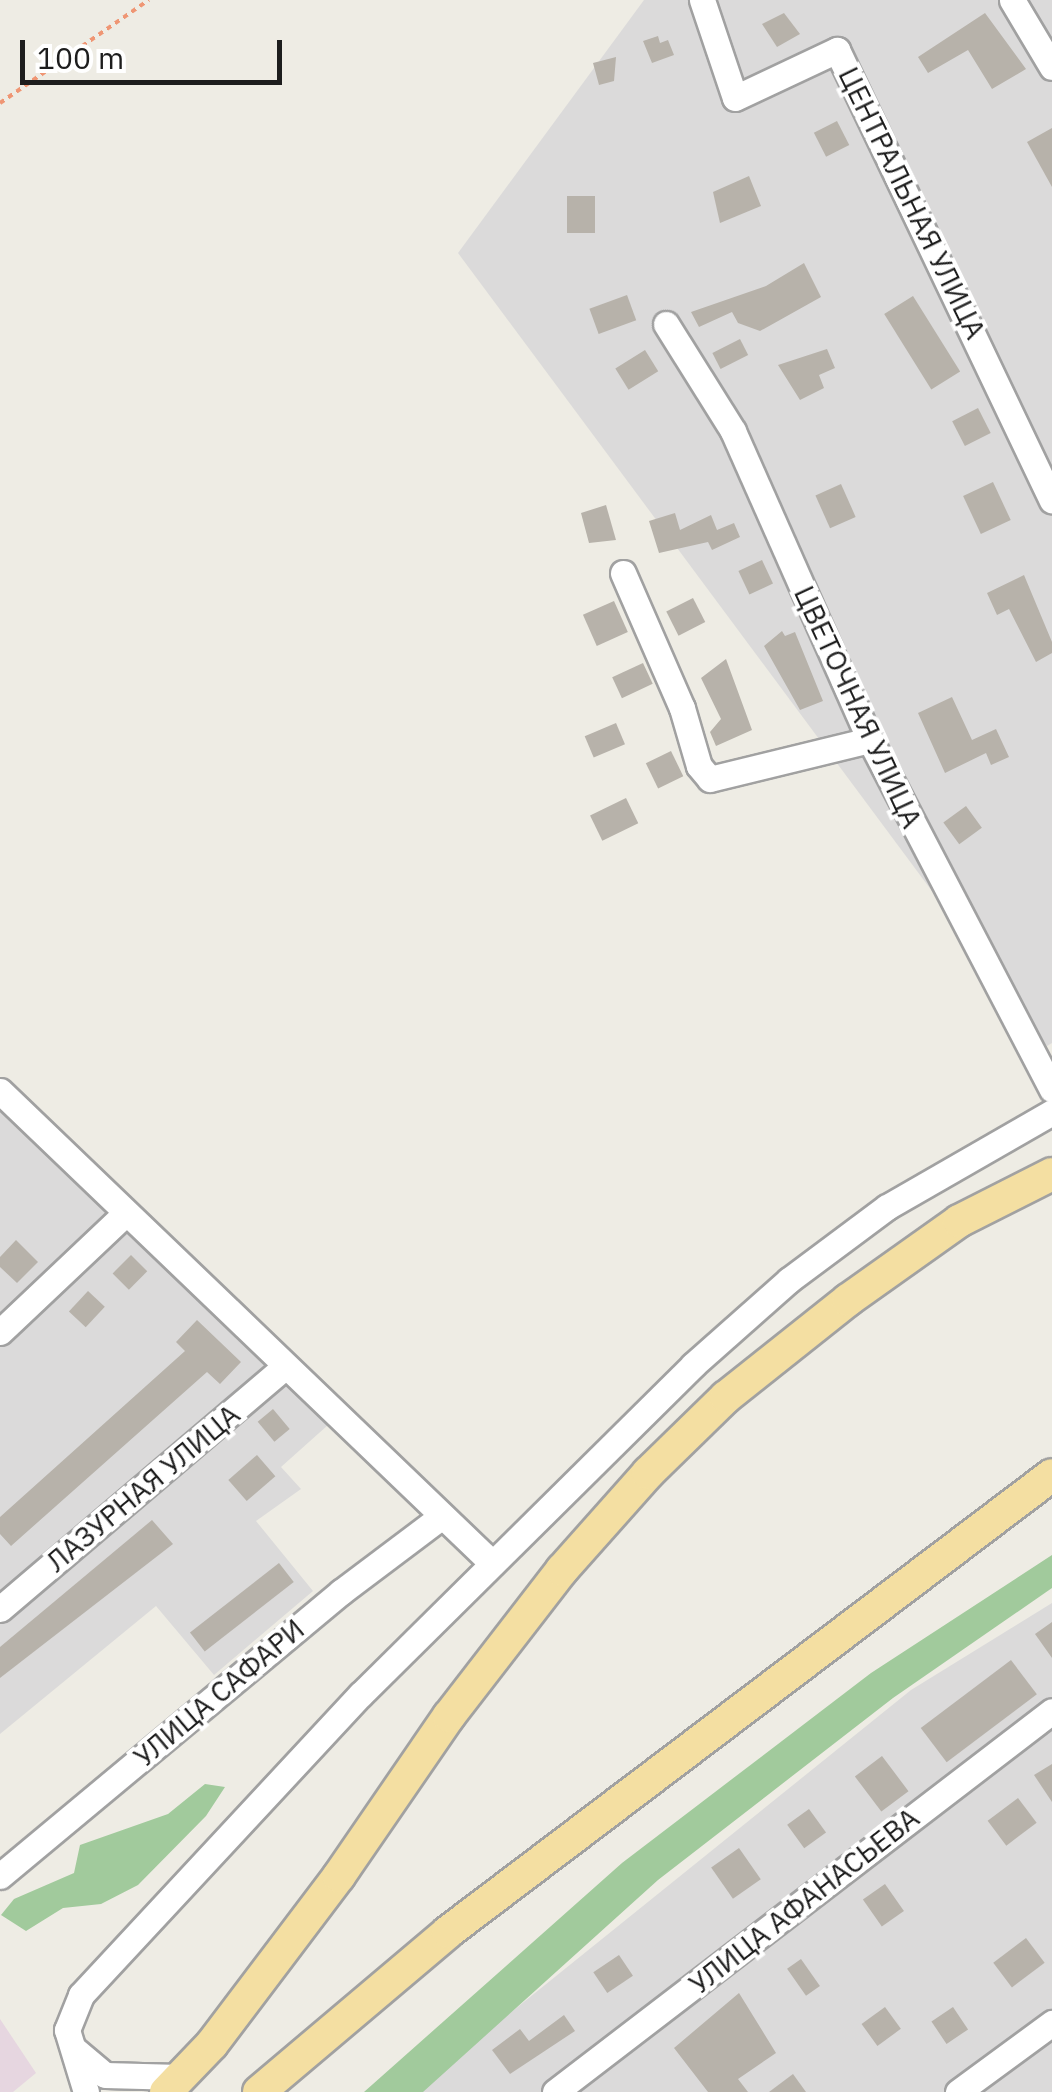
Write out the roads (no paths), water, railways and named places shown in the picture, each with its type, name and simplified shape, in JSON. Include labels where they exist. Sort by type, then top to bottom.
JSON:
[{"type":"main road","points":[[173,2085],[339,1876],[449,1716],[648,1473],[726,1396],[848,1300],[959,1222],[1052,1174]]},
{"type":"main road","points":[[259,2092],[448,1932],[1052,1475]]},
{"type":"street","name":"ЦЕНТРАЛЬНАЯ УЛИЦА","points":[[702,0],[734,98],[837,50],[1052,500]]},
{"type":"street","points":[[1012,0],[1052,68]]},
{"type":"street","name":"ЦВЕТОЧНАЯ УЛИЦА","points":[[666,324],[733,431],[870,740],[1052,1089]]},
{"type":"street","points":[[622,573],[710,779],[870,740]]},
{"type":"street","points":[[1020,1031],[1052,1041]]},
{"type":"street","points":[[0,1090],[492,1563]]},
{"type":"street","points":[[86,2092],[71,2045],[69,2013],[81,1995],[492,1563],[789,1280],[887,1207],[1052,1112]]},
{"type":"street","points":[[0,1332],[126,1213]]},
{"type":"street","name":"ЛАЗУРНАЯ УЛИЦА","points":[[0,1609],[286,1366]]},
{"type":"street","name":"УЛИЦА САФАРИ","points":[[0,1876],[341,1592],[442,1516]]},
{"type":"street","name":"УЛИЦА АФАНАСЬЕВА","points":[[556,2092],[1052,1711]]},
{"type":"street","points":[[958,2092],[1052,2023]]},
{"type":"street","points":[[71,2045],[105,2074],[173,2085]]}]
